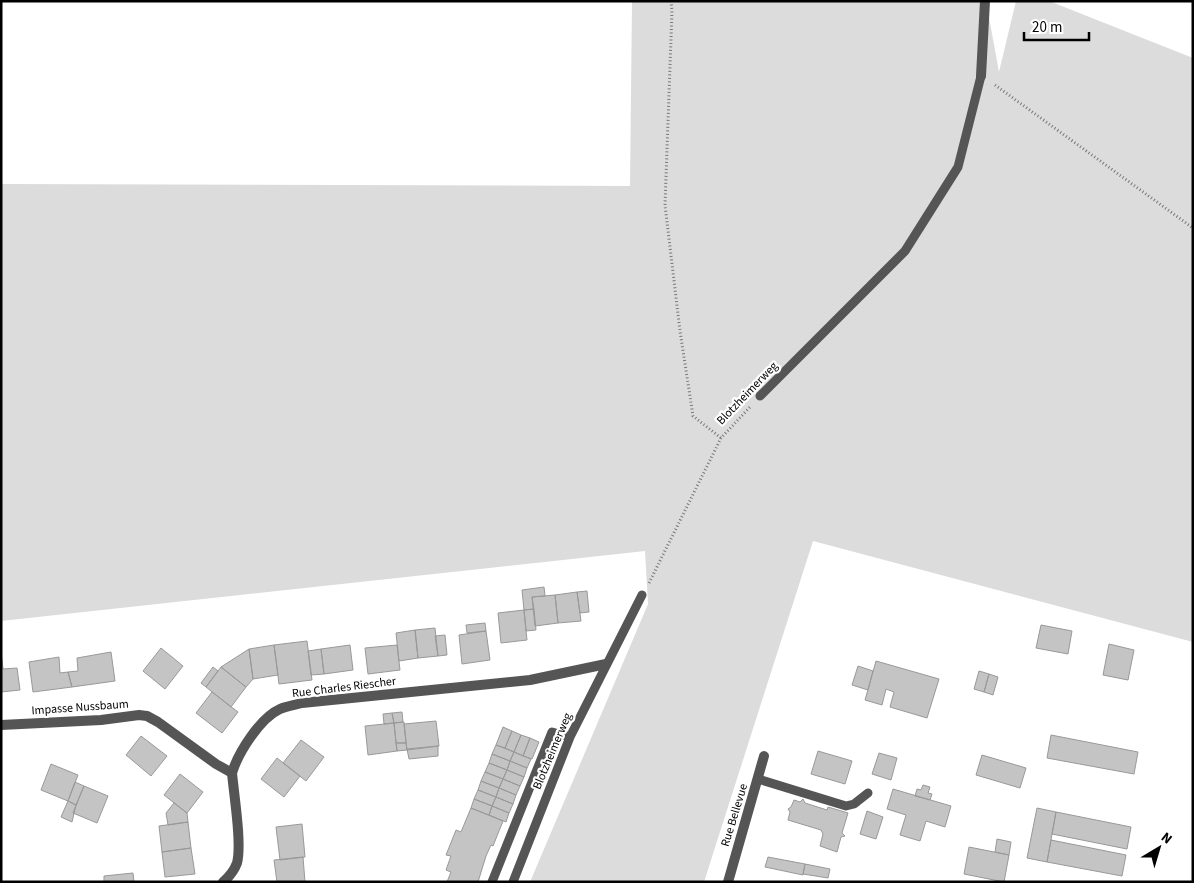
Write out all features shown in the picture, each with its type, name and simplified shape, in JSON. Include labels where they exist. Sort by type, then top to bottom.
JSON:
[{"type":"street","name":"Blotzheimerweg","points":[[981,76],[985,1]]},
{"type":"street","name":"Rue Charles Riescher","points":[[223,882],[233,871],[237,862],[239,848],[232,773],[241,751],[269,716],[280,709],[302,703],[530,680],[606,664]]},
{"type":"street","name":"Impasse Nussbaum","points":[[1,725],[101,720],[138,715],[147,716],[232,773]]},
{"type":"street","name":"Rue Bellevue","points":[[728,882],[764,756]]},
{"type":"lane","name":"Blotzheimerweg","points":[[760,396],[905,251],[958,167],[981,76]]},
{"type":"lane","name":"Blotzheimerweg","points":[[513,882],[570,736],[642,595]]},
{"type":"lane","points":[[492,882],[552,732],[570,736]]},
{"type":"lane","points":[[758,779],[846,806],[854,804],[868,793]]},
{"type":"path","points":[[671,1],[664,205],[680,331],[694,416],[721,438]]},
{"type":"path","points":[[981,76],[1193,228]]},
{"type":"path","name":"Blotzheimerweg","points":[[642,595],[721,438],[760,396]]},
{"type":"shaded area","points":[[632,1],[986,1],[999,72],[1016,1],[1049,1],[1193,58],[1193,642],[813,541],[704,882],[530,882],[648,604],[645,551],[1,621],[1,184],[630,186]]},
{"type":"building","points":[[544,587],[545,596],[532,597],[534,609],[524,610],[522,590]]},
{"type":"building","points":[[587,591],[589,612],[580,613],[577,592]]},
{"type":"building","points":[[577,592],[581,621],[558,623],[555,595]]},
{"type":"building","points":[[555,595],[558,623],[535,626],[532,597]]},
{"type":"building","points":[[534,609],[536,630],[526,631],[524,610]]},
{"type":"building","points":[[524,610],[527,640],[501,643],[498,613]]},
{"type":"building","points":[[485,623],[486,631],[467,633],[466,625]]},
{"type":"building","points":[[1041,625],[1072,631],[1068,654],[1036,648]]},
{"type":"building","points":[[435,628],[438,656],[418,658],[415,630]]},
{"type":"building","points":[[415,630],[418,658],[399,661],[396,633]]},
{"type":"building","points":[[486,631],[490,660],[462,664],[459,635]]},
{"type":"building","points":[[445,635],[447,655],[438,656],[435,636]]},
{"type":"building","points":[[307,641],[312,680],[279,684],[274,645]]},
{"type":"building","points":[[1109,644],[1134,650],[1128,680],[1103,675]]},
{"type":"building","points":[[274,645],[278,675],[253,679],[249,649]]},
{"type":"building","points":[[350,645],[353,670],[324,674],[321,649]]},
{"type":"building","points":[[397,645],[400,670],[368,674],[365,648]]},
{"type":"building","points":[[161,648],[183,666],[165,689],[143,671]]},
{"type":"building","points":[[249,649],[253,679],[246,687],[221,667]]},
{"type":"building","points":[[321,649],[324,674],[311,675],[308,651]]},
{"type":"building","points":[[1,652],[3,669],[17,668],[20,690],[1,692]]},
{"type":"building","points":[[111,652],[115,681],[72,687],[68,672],[78,671],[77,658]]},
{"type":"building","points":[[59,657],[60,673],[68,672],[72,687],[33,692],[29,662]]},
{"type":"building","points":[[876,661],[939,679],[927,718],[890,707],[894,692],[886,689],[882,705],[865,700]]},
{"type":"building","points":[[858,666],[873,671],[868,690],[852,685]]},
{"type":"building","points":[[213,667],[218,671],[206,687],[201,683]]},
{"type":"building","points":[[221,667],[246,687],[231,707],[206,687]]},
{"type":"building","points":[[979,671],[989,674],[984,692],[974,689]]},
{"type":"building","points":[[989,674],[998,677],[993,695],[984,692]]},
{"type":"building","points":[[212,692],[238,712],[222,733],[196,713]]},
{"type":"building","points":[[402,712],[403,722],[394,723],[392,713]]},
{"type":"building","points":[[392,713],[394,723],[384,724],[383,714]]},
{"type":"building","points":[[436,721],[439,746],[407,750],[404,724]]},
{"type":"building","points":[[404,722],[406,743],[396,743],[394,723]]},
{"type":"building","points":[[394,723],[397,751],[368,755],[365,726]]},
{"type":"building","points":[[503,727],[512,731],[505,748],[496,745]]},
{"type":"building","points":[[512,731],[521,735],[514,752],[505,748]]},
{"type":"building","points":[[521,735],[530,738],[523,756],[514,752]]},
{"type":"building","points":[[1051,735],[1138,752],[1134,774],[1047,758]]},
{"type":"building","points":[[141,736],[167,756],[151,776],[126,755]]},
{"type":"building","points":[[530,738],[539,742],[532,759],[523,756]]},
{"type":"building","points":[[301,740],[324,757],[306,781],[283,763]]},
{"type":"building","points":[[396,743],[406,743],[407,750],[397,751]]},
{"type":"building","points":[[496,745],[514,752],[510,761],[492,754]]},
{"type":"building","points":[[438,746],[438,756],[409,759],[407,749]]},
{"type":"building","points":[[818,751],[852,761],[845,784],[811,774]]},
{"type":"building","points":[[514,752],[531,759],[527,768],[510,761]]},
{"type":"building","points":[[879,753],[897,758],[891,780],[872,774]]},
{"type":"building","points":[[492,754],[510,761],[507,770],[489,763]]},
{"type":"building","points":[[982,755],[1026,768],[1020,788],[976,775]]},
{"type":"building","points":[[277,758],[300,776],[284,797],[261,779]]},
{"type":"building","points":[[510,761],[527,768],[524,777],[507,770]]},
{"type":"building","points":[[489,763],[507,770],[503,779],[485,772]]},
{"type":"building","points":[[51,764],[78,775],[68,801],[41,790]]},
{"type":"building","points":[[507,770],[524,777],[520,786],[503,779]]},
{"type":"building","points":[[485,772],[503,779],[499,788],[481,781]]},
{"type":"building","points":[[180,774],[203,792],[187,813],[164,795]]},
{"type":"building","points":[[503,779],[520,786],[516,795],[499,788]]},
{"type":"building","points":[[481,781],[499,788],[496,797],[478,790]]},
{"type":"building","points":[[75,782],[84,786],[76,805],[68,801]]},
{"type":"building","points":[[923,785],[930,787],[928,793],[932,794],[930,800],[915,796],[917,789],[921,790]]},
{"type":"building","points":[[84,786],[108,796],[97,823],[73,813]]},
{"type":"building","points":[[499,788],[516,795],[513,804],[496,797]]},
{"type":"building","points":[[893,789],[951,806],[945,827],[926,821],[920,841],[900,835],[906,815],[887,809]]},
{"type":"building","points":[[478,790],[496,797],[492,806],[474,799]]},
{"type":"building","points":[[496,797],[513,804],[509,813],[492,806]]},
{"type":"building","points":[[474,799],[492,806],[489,815],[471,808]]},
{"type":"building","points":[[803,799],[805,803],[827,810],[828,807],[848,813],[842,833],[845,836],[841,837],[837,852],[820,846],[823,834],[821,830],[788,820],[790,812],[788,809],[794,800],[800,802]]},
{"type":"building","points":[[68,801],[76,805],[72,822],[61,817]]},
{"type":"building","points":[[174,803],[187,813],[188,822],[168,825],[166,813]]},
{"type":"building","points":[[492,806],[509,813],[506,822],[489,815]]},
{"type":"building","points":[[471,808],[503,821],[493,846],[491,845],[486,856],[478,882],[447,882],[451,872],[446,870],[451,856],[446,855],[456,830],[461,832]]},
{"type":"building","points":[[1037,808],[1056,812],[1047,862],[1027,858]]},
{"type":"building","points":[[867,811],[883,817],[876,839],[860,834]]},
{"type":"building","points":[[1056,812],[1131,827],[1127,849],[1052,834]]},
{"type":"building","points":[[188,822],[191,848],[162,852],[159,826]]},
{"type":"building","points":[[302,824],[305,857],[280,860],[276,827]]},
{"type":"building","points":[[997,839],[1011,842],[1009,855],[995,852]]},
{"type":"building","points":[[1051,840],[1126,855],[1122,876],[1047,862]]},
{"type":"building","points":[[969,847],[1009,855],[1004,882],[964,874]]},
{"type":"building","points":[[191,848],[195,874],[165,877],[162,852]]},
{"type":"building","points":[[303,857],[305,882],[277,882],[274,860]]},
{"type":"building","points":[[768,857],[805,864],[803,875],[765,867]]},
{"type":"building","points":[[805,864],[830,869],[828,878],[803,874]]},
{"type":"building","points":[[133,873],[134,882],[104,882],[104,876]]}]
